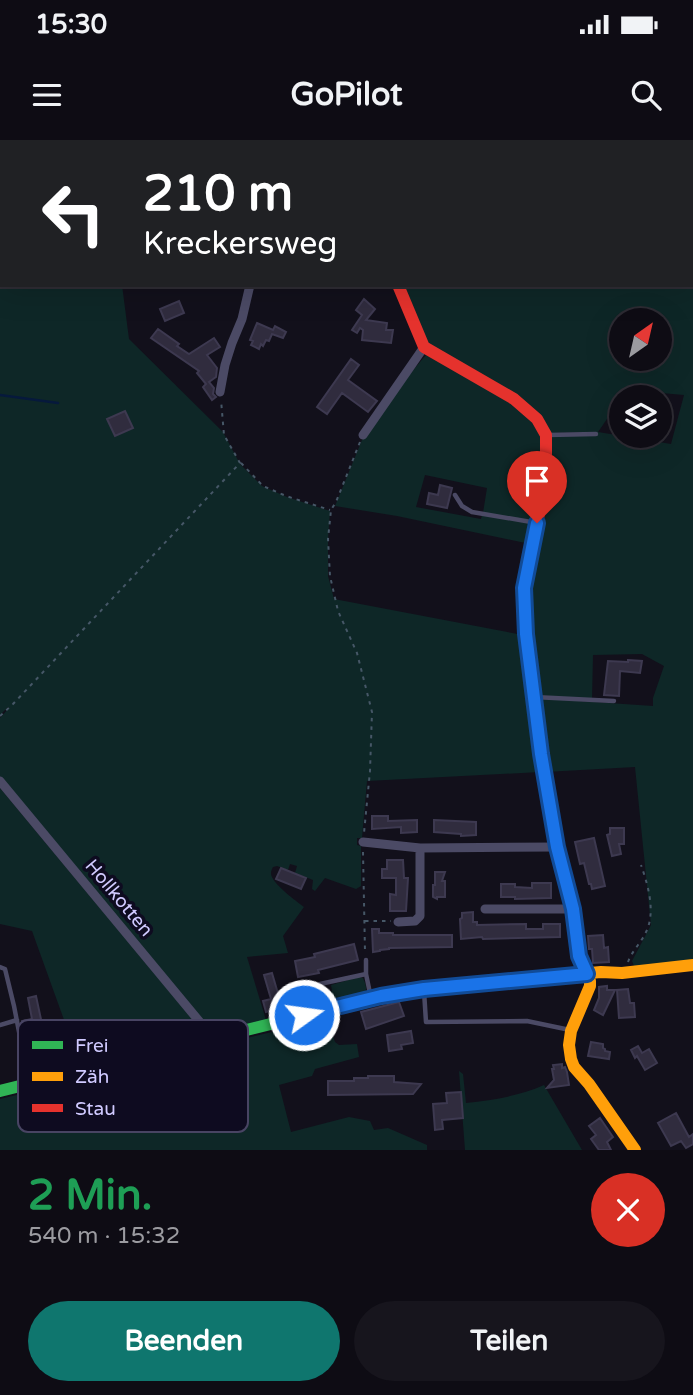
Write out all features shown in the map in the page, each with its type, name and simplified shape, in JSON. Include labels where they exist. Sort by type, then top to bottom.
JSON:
[{"type":"street","points":[[220,392],[225,365],[242,319],[250,287]]},
{"type":"street","points":[[399,287],[423,343],[514,399],[537,419],[546,435],[547,479],[524,588],[526,634],[541,754],[557,847],[573,909],[579,956],[590,986],[571,1031],[569,1049],[574,1067],[635,1150]]},
{"type":"street","points":[[363,435],[423,343]]},
{"type":"street","name":"Hollkotten","points":[[0,781],[198,1020]]},
{"type":"street","points":[[363,842],[420,848],[557,847]]},
{"type":"street","points":[[398,922],[415,921],[420,916],[420,848]]},
{"type":"street","points":[[485,909],[573,909]]},
{"type":"street","points":[[248,1029],[424,989],[693,965]]},
{"type":"street","points":[[0,1091],[18,1087]]},
{"type":"lane","points":[[546,435],[596,434]]},
{"type":"lane","points":[[455,495],[462,506],[472,512],[537,523]]},
{"type":"lane","points":[[534,697],[614,701]]},
{"type":"lane","points":[[366,960],[366,974],[372,999]]},
{"type":"lane","points":[[0,967],[5,969],[18,1025]]},
{"type":"lane","points":[[320,984],[366,974]]},
{"type":"lane","points":[[424,989],[426,1022],[527,1021],[571,1031]]},
{"type":"lane","points":[[0,1025],[17,1020]]},
{"type":"path","points":[[220,392],[224,435],[240,463],[263,485],[286,496],[331,510]]},
{"type":"path","points":[[363,435],[331,510],[328,539],[330,576],[335,600],[357,653],[372,712],[363,842],[366,960]]},
{"type":"path","points":[[0,716],[240,463]]},
{"type":"path","points":[[631,972],[627,964],[647,931],[650,912],[648,885],[641,865]]},
{"type":"path","points":[[363,921],[398,922]]},
{"type":"green space","points":[[0,287],[122,287],[129,339],[223,432],[240,464],[262,486],[330,511],[328,576],[334,599],[523,635],[540,772],[367,781],[362,838],[357,838],[357,845],[361,846],[361,886],[356,889],[325,878],[315,891],[312,889],[313,880],[295,873],[297,866],[290,864],[288,870],[273,867],[271,873],[275,881],[304,907],[283,936],[288,953],[247,957],[266,1020],[248,1024],[248,1020],[203,1020],[0,779],[0,718],[9,708],[0,715]]},
{"type":"green space","points":[[402,287],[693,287],[693,960],[634,966],[632,961],[651,925],[635,767],[545,772],[535,698],[653,706],[653,698],[664,666],[642,654],[593,655],[592,699],[535,695],[526,588],[547,436],[597,435],[597,432],[547,433],[537,418],[429,347]]},
{"type":"green space","points":[[426,355],[513,400],[545,436],[536,521],[483,513],[487,488],[425,475],[416,507],[481,519],[482,515],[535,524],[530,544],[335,506],[364,435],[392,395]]},
{"type":"green space","points":[[0,788],[193,1020],[64,1020],[32,931],[0,924]]},
{"type":"green space","points":[[363,978],[366,987],[360,997],[303,1010],[299,1000],[332,991],[331,985]]},
{"type":"green space","points":[[327,1019],[335,1042],[339,1045],[357,1044],[359,1057],[315,1069],[312,1076],[279,1085],[291,1132],[349,1117],[370,1121],[374,1130],[388,1128],[427,1145],[427,1150],[0,1150],[0,1099],[18,1095],[18,1132],[248,1132],[248,1037]]},
{"type":"green space","points":[[459,1071],[463,1074],[466,1103],[506,1097],[544,1085],[582,1150],[465,1150]]},
{"type":"building","points":[[364,299],[375,309],[366,320],[387,323],[386,330],[393,330],[391,343],[362,340],[363,330],[360,328],[357,333],[352,330],[362,315],[356,310]]},
{"type":"building","points":[[179,301],[184,313],[165,321],[160,309]]},
{"type":"building","points":[[257,323],[273,330],[275,326],[286,332],[283,338],[272,334],[269,341],[266,340],[263,346],[261,344],[259,349],[251,345],[253,341],[250,340]]},
{"type":"building","points":[[158,329],[189,354],[214,338],[220,347],[207,355],[217,368],[216,377],[209,382],[216,397],[212,400],[203,387],[206,384],[197,373],[199,371],[151,338]]},
{"type":"building","points":[[351,359],[359,365],[348,380],[377,401],[368,412],[342,393],[327,414],[317,407]]},
{"type":"building","points":[[125,411],[133,428],[115,436],[107,419]]},
{"type":"building","points":[[440,485],[452,488],[447,508],[427,504],[429,493],[438,495]]},
{"type":"building","points":[[608,661],[642,661],[640,673],[620,671],[619,696],[604,695]]},
{"type":"building","points":[[372,816],[388,816],[388,821],[417,820],[417,832],[401,833],[401,827],[372,829]]},
{"type":"building","points":[[434,820],[476,822],[476,835],[434,832]]},
{"type":"building","points":[[610,828],[624,828],[624,844],[619,844],[621,854],[612,856],[607,835],[610,834]]},
{"type":"building","points":[[594,838],[605,886],[592,889],[584,863],[580,864],[575,842]]},
{"type":"building","points":[[387,860],[403,860],[404,878],[408,878],[406,911],[390,911],[390,894],[396,895],[396,878],[382,878],[382,869],[387,869]]},
{"type":"building","points":[[281,868],[306,878],[301,889],[276,879]]},
{"type":"building","points":[[435,872],[445,872],[442,881],[445,881],[445,897],[437,899],[433,897]]},
{"type":"building","points":[[532,883],[551,883],[551,898],[501,897],[501,884],[532,888]]},
{"type":"building","points":[[473,912],[473,922],[477,922],[477,925],[526,924],[526,929],[543,929],[543,924],[560,924],[560,937],[461,939],[462,913]]},
{"type":"building","points":[[372,929],[393,935],[452,935],[452,947],[389,948],[373,952]]},
{"type":"building","points":[[603,935],[604,948],[608,947],[609,962],[593,963],[588,936]]},
{"type":"building","points":[[354,944],[358,960],[298,977],[295,961]]},
{"type":"building","points":[[272,973],[279,997],[292,993],[295,1004],[266,1012],[263,1001],[271,999],[264,975]]},
{"type":"building","points":[[607,986],[607,990],[615,990],[603,1015],[594,1010],[599,998],[599,987]]},
{"type":"building","points":[[628,989],[630,1003],[634,1003],[635,1017],[619,1018],[617,990]]},
{"type":"building","points":[[36,996],[41,1020],[27,1020],[32,1019],[28,998]]},
{"type":"building","points":[[399,1002],[404,1016],[366,1029],[361,1012]]},
{"type":"building","points":[[411,1031],[413,1043],[401,1045],[402,1049],[389,1051],[387,1035]]},
{"type":"building","points":[[591,1042],[603,1044],[605,1051],[610,1052],[609,1059],[588,1056]]},
{"type":"building","points":[[638,1046],[642,1053],[649,1049],[657,1063],[645,1070],[631,1050]]},
{"type":"building","points":[[562,1064],[562,1068],[565,1067],[567,1072],[569,1085],[547,1088],[554,1080],[553,1065]]},
{"type":"building","points":[[394,1076],[394,1082],[421,1084],[413,1094],[328,1095],[328,1081],[354,1081],[354,1078]]},
{"type":"building","points":[[461,1092],[463,1118],[442,1120],[443,1129],[435,1130],[433,1104],[447,1103],[446,1093]]},
{"type":"building","points":[[676,1113],[689,1137],[693,1134],[693,1144],[686,1148],[681,1141],[671,1146],[658,1123]]},
{"type":"building","points":[[600,1118],[613,1137],[607,1142],[611,1150],[599,1150],[591,1139],[596,1135],[589,1126]]},
{"type":"waterway","points":[[0,395],[58,403]]},
{"type":"traffic: fast","points":[[525,603],[526,634],[541,754],[557,847],[573,909],[578,952]]},
{"type":"traffic: fast","points":[[248,1030],[299,1017]]},
{"type":"traffic: fast","points":[[0,1091],[18,1087]]},
{"type":"traffic: slow","points":[[578,952],[590,986],[571,1031],[571,1059],[574,1067],[635,1150]]},
{"type":"traffic: slow","points":[[299,1017],[391,994],[446,986],[693,965]]},
{"type":"traffic: jam","points":[[399,287],[424,347],[514,399],[537,419],[546,435],[546,479],[524,588],[525,603]]},
{"type":"route","points":[[304,1015],[381,996],[424,989],[587,974],[579,956],[573,909],[557,847],[541,754],[526,634],[524,588],[537,523]]}]
